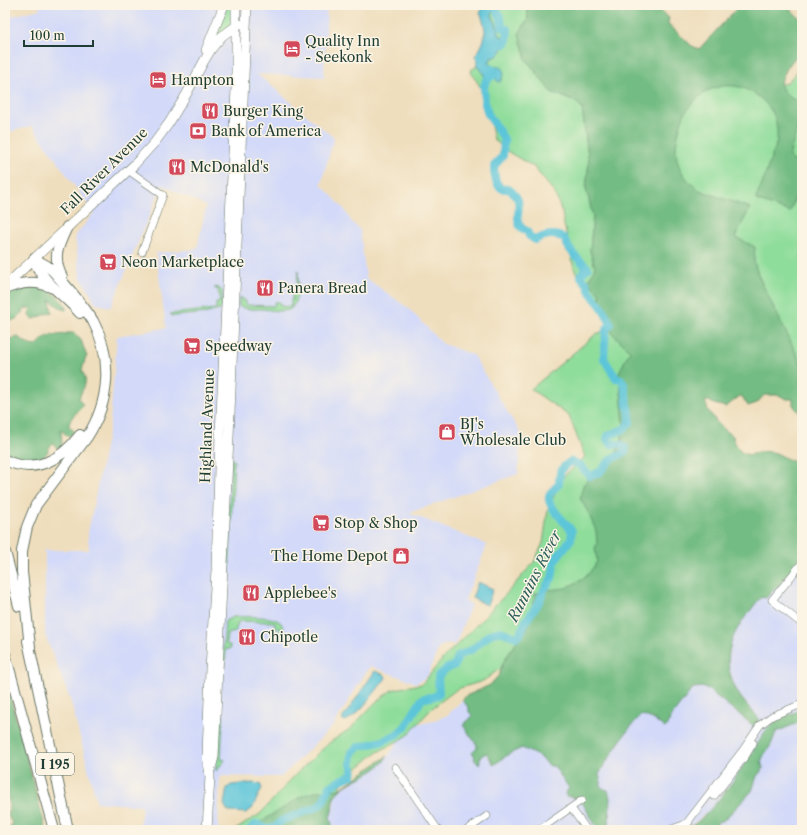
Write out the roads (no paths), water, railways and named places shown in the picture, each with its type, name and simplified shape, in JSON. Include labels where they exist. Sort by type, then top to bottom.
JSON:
[{"type":"highway","points":[[30,647],[22,572],[22,551],[27,527],[36,505],[90,432],[100,411],[106,388],[106,362],[100,337],[92,320],[61,277],[56,261],[58,247],[67,227]]},
{"type":"highway","points":[[34,259],[50,268],[74,296]]},
{"type":"highway","points":[[5,460],[19,465],[34,466],[49,462],[58,457],[70,447],[90,418],[96,404],[99,388],[100,375],[94,339],[80,314],[41,272],[34,259]]},
{"type":"highway","points":[[5,287],[31,282],[55,288]]},
{"type":"highway","name":"I 195","points":[[5,552],[30,647],[68,830]]},
{"type":"highway","name":"I 195","points":[[5,654],[54,830]]},
{"type":"main road","name":"Fall River Avenue","points":[[204,61],[224,5]]},
{"type":"main road","name":"Highland Avenue","points":[[210,776],[207,756],[236,88],[236,5]]},
{"type":"main road","name":"Fall River Avenue","points":[[5,287],[128,170],[155,142],[169,123],[204,61],[217,42],[226,32],[237,25],[246,9]]},
{"type":"main road","name":"Highland Avenue","points":[[207,830],[210,776],[214,757],[222,600],[246,9]]},
{"type":"main road","points":[[217,42],[226,40],[236,51]]},
{"type":"street","points":[[128,170],[163,195],[142,252]]},
{"type":"street","points":[[802,563],[772,600],[802,624]]},
{"type":"street","points":[[669,830],[686,824],[701,812],[746,755],[766,722],[771,717],[802,704]]},
{"type":"street","points":[[395,767],[438,830]]},
{"type":"street","points":[[540,830],[582,800]]},
{"type":"street","points":[[571,808],[587,830]]},
{"type":"street","points":[[467,830],[487,816]]},
{"type":"water","points":[[480,5],[496,5],[492,16],[498,28],[499,35],[503,37],[506,34],[509,34],[509,41],[506,42],[499,55],[491,58],[490,62],[488,63],[494,67],[502,67],[504,74],[500,82],[498,82],[495,77],[485,77],[478,66],[476,66],[478,61],[475,56],[482,46],[485,36],[483,19],[480,13],[482,10]]},
{"type":"water","points":[[478,582],[493,589],[487,605],[472,598]]},
{"type":"water","points":[[375,671],[385,675],[386,678],[356,714],[345,721],[342,719]]},
{"type":"water","points":[[252,783],[260,784],[262,788],[252,809],[246,813],[230,812],[227,810],[224,804],[227,788],[231,785]]},
{"type":"waterway","name":"Runnins River","points":[[498,5],[496,9],[501,18],[502,27],[508,29],[505,44]]},
{"type":"waterway","name":"Runnins River","points":[[507,5],[515,5]]},
{"type":"waterway","name":"Runnins River","points":[[249,830],[257,824],[265,828],[275,828],[281,821],[317,807],[324,799],[329,788],[337,782],[352,775],[352,752],[358,747],[383,741],[397,734],[405,727],[422,699],[436,696],[439,693],[438,676],[446,669],[455,665],[458,656],[473,649],[490,634],[500,631],[516,637],[520,634],[526,621],[539,602],[544,590],[552,578],[555,560],[571,539],[572,531],[553,509],[549,500],[551,492],[559,484],[561,470],[571,461],[580,465],[590,476],[600,472],[610,460],[625,452],[626,449],[622,445],[611,444],[607,439],[608,436],[624,429],[630,423],[630,412],[627,405],[624,384],[621,379],[616,378],[604,359],[606,330],[611,324],[601,306],[589,290],[587,284],[581,277],[581,274],[588,268],[577,258],[564,238],[561,236],[550,235],[535,240],[529,236],[527,231],[522,229],[518,222],[519,204],[517,198],[509,189],[501,188],[496,181],[494,166],[503,156],[504,139],[488,114],[485,104],[484,87],[486,80],[494,75],[494,70],[492,69]]},
{"type":"place","name":"Quality Inn - Seekonk","points":[[292,49]]},
{"type":"place","name":"Hampton","points":[[158,80]]},
{"type":"place","name":"Burger King","points":[[210,111]]},
{"type":"place","name":"Bank of America","points":[[198,131]]},
{"type":"place","name":"McDonald's","points":[[177,167]]},
{"type":"place","name":"Neon Marketplace","points":[[108,262]]},
{"type":"place","name":"Panera Bread","points":[[265,288]]},
{"type":"place","name":"Speedway","points":[[192,346]]},
{"type":"place","name":"BJ's Wholesale Club","points":[[447,432]]},
{"type":"place","name":"Stop & Shop","points":[[321,523]]},
{"type":"place","name":"The Home Depot","points":[[401,556]]},
{"type":"place","name":"Applebee's","points":[[251,593]]},
{"type":"place","name":"Chipotle","points":[[247,637]]}]
